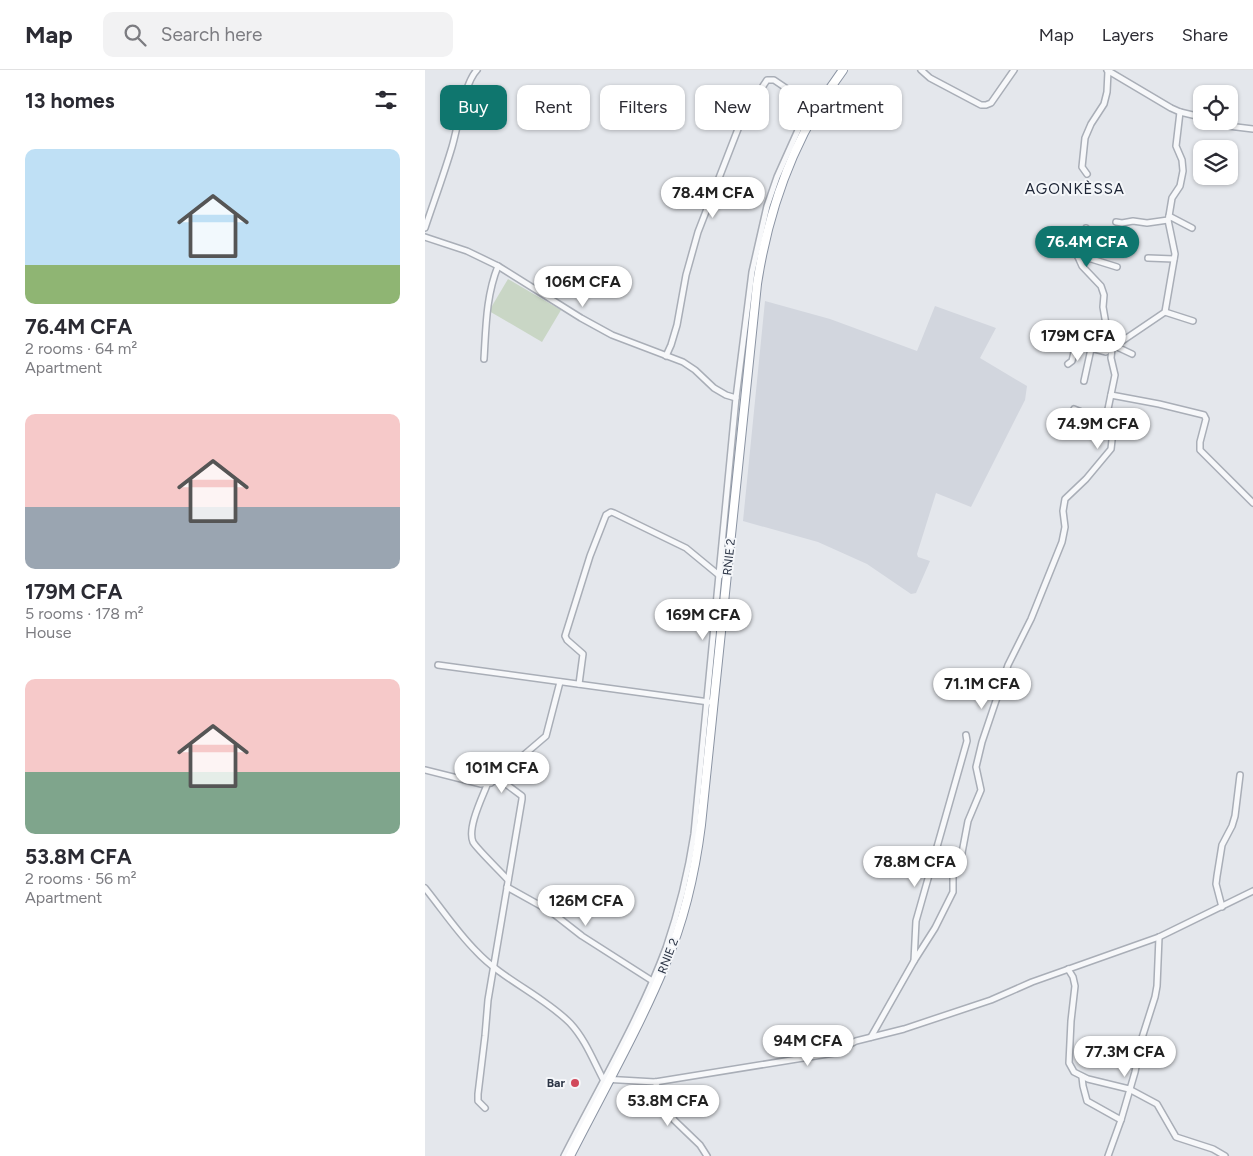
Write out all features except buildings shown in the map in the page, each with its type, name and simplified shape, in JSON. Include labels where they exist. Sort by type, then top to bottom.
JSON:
[{"type":"highway","name":"RNIE 2","points":[[833,85],[843,70]]},
{"type":"highway","name":"RNIE 2","points":[[570,1156],[677,934],[695,864],[757,284],[762,251],[773,206],[792,155],[806,130]]},
{"type":"street","points":[[425,228],[452,148],[463,108],[464,96],[472,75],[477,70]]},
{"type":"street","points":[[921,70],[931,78],[981,105],[986,105],[991,103],[1014,70]]},
{"type":"street","points":[[1087,174],[1082,167],[1085,138],[1091,124],[1104,104],[1107,92],[1107,70],[1180,112],[1193,115]]},
{"type":"street","points":[[666,356],[677,325],[686,275],[698,232],[738,129],[767,80],[774,80],[781,85]]},
{"type":"street","points":[[1043,332],[1091,349],[1106,352],[1165,312],[1174,259],[1174,244],[1169,218],[1171,198],[1179,186],[1183,171],[1183,160],[1176,146],[1180,112]]},
{"type":"street","points":[[1238,127],[1253,129]]},
{"type":"street","points":[[438,665],[711,702],[719,576],[736,398],[753,272],[762,224],[777,177],[798,130]]},
{"type":"street","points":[[1116,222],[1133,221],[1147,223],[1169,218],[1192,228]]},
{"type":"street","points":[[871,1037],[935,928],[953,892],[953,875],[961,858],[968,821],[981,790],[976,767],[982,742],[1008,665],[1031,619],[1063,542],[1065,499],[1086,479],[1111,449],[1112,440],[1108,417],[1115,375],[1111,358],[1113,347],[1107,330],[1101,286],[1082,266],[1077,254],[1083,245],[1086,228]]},
{"type":"street","points":[[425,237],[467,252],[498,266],[581,318],[612,335],[689,366],[713,388],[726,396],[736,398]]},
{"type":"street","points":[[1078,257],[1085,257],[1117,267]]},
{"type":"street","points":[[1148,258],[1174,259]]},
{"type":"street","points":[[483,359],[487,310],[492,282],[498,266]]},
{"type":"street","points":[[1165,312],[1193,320]]},
{"type":"street","points":[[1059,338],[1065,324]]},
{"type":"street","points":[[1068,364],[1072,361],[1076,344]]},
{"type":"street","points":[[1113,347],[1132,354]]},
{"type":"street","points":[[1083,381],[1091,349]]},
{"type":"street","points":[[1111,395],[1204,415],[1206,419],[1200,442],[1200,450],[1253,503]]},
{"type":"street","points":[[1074,409],[1089,415],[1108,417]]},
{"type":"street","points":[[579,684],[583,654],[565,636],[590,556],[608,513],[615,513],[686,548],[726,581]]},
{"type":"street","points":[[508,880],[473,842],[473,823],[487,785],[498,778],[546,736],[560,682]]},
{"type":"street","points":[[914,962],[916,921],[967,742],[966,735]]},
{"type":"street","points":[[425,770],[487,785]]},
{"type":"street","points":[[1222,907],[1216,884],[1217,876],[1223,845],[1235,816],[1240,775]]},
{"type":"street","points":[[485,1108],[478,1101],[478,1094],[487,1000],[522,799],[522,796],[498,778]]},
{"type":"street","points":[[507,887],[549,911],[582,936],[654,982]]},
{"type":"street","points":[[425,888],[476,951],[493,966],[530,991],[569,1022],[581,1036],[606,1080]]},
{"type":"street","points":[[606,1080],[655,1082],[834,1053],[856,1041],[904,1029],[991,1000],[1032,982],[1159,937],[1253,891]]},
{"type":"street","points":[[1108,1156],[1121,1120],[1135,1072],[1141,1041],[1155,997],[1159,937]]},
{"type":"street","points":[[1068,969],[1073,977],[1075,986],[1069,1063],[1074,1072],[1082,1077],[1129,1089],[1157,1104],[1176,1137],[1203,1145],[1225,1156]]},
{"type":"street","points":[[1082,1077],[1087,1101],[1121,1120]]},
{"type":"street","points":[[564,1156],[606,1080]]},
{"type":"street","points":[[655,1082],[674,1120],[691,1136],[707,1156]]},
{"type":"shaded area","points":[[765,301],[830,319],[917,351],[935,306],[996,328],[980,358],[1027,386],[1025,400],[971,507],[936,493],[917,554],[918,557],[930,561],[916,593],[911,594],[867,564],[818,542],[743,521]]},
{"type":"green space","points":[[508,279],[561,310],[542,342],[489,311]]},
{"type":"place","name":"Bar","points":[[575,1083]]},
{"type":"district","name":"AGONKÈSSA","points":[[1075,189]]}]
